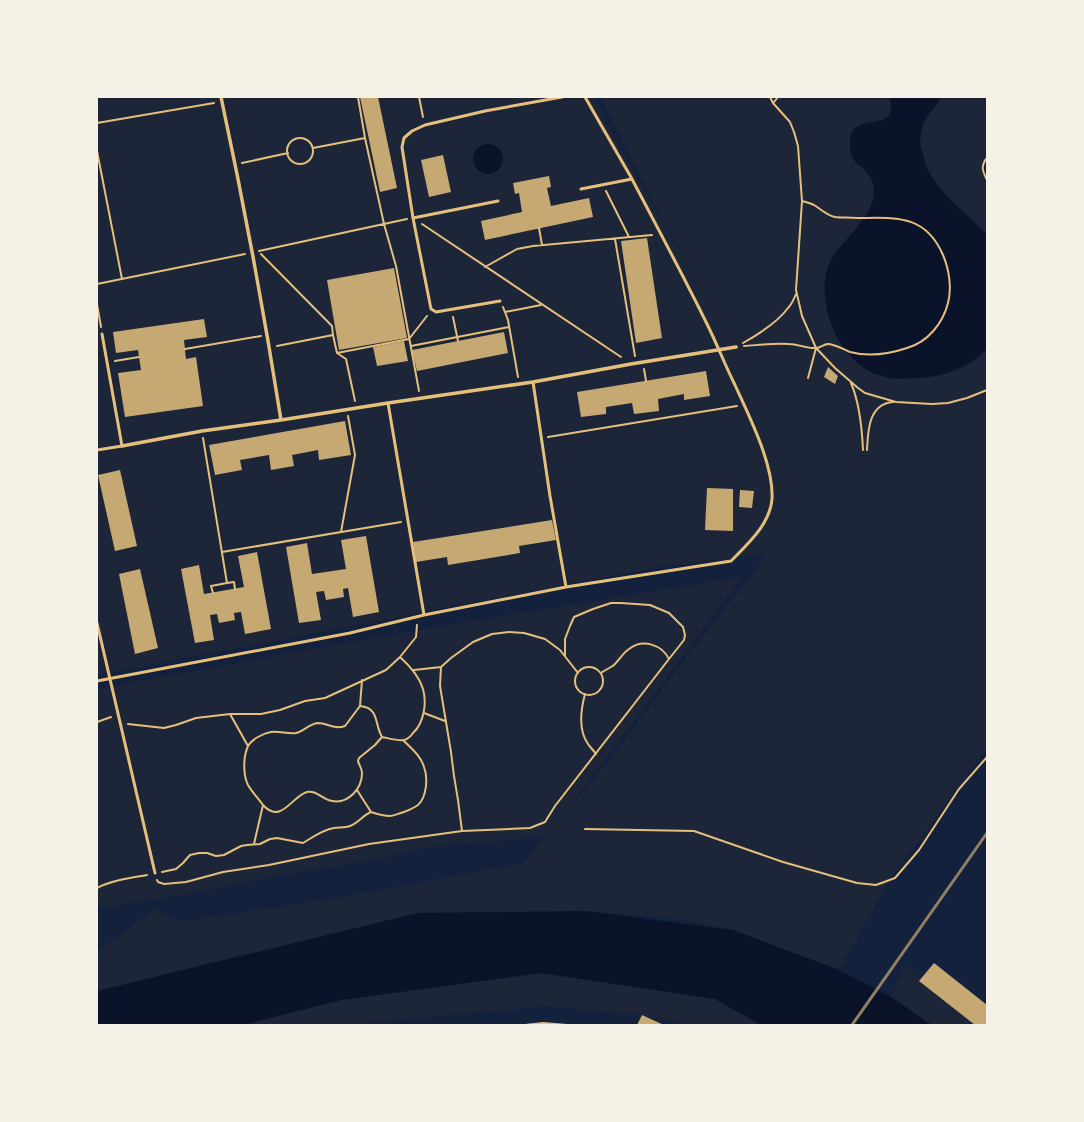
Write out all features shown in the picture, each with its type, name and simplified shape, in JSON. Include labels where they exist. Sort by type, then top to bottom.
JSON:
[{"type":"street","points":[[222,99],[253,253],[268,335],[281,420]]},
{"type":"street","points":[[122,446],[202,431],[533,382],[636,363],[736,347]]},
{"type":"lane","points":[[500,301],[436,312],[431,309],[413,218],[402,147],[404,138],[412,131],[425,125],[562,97]]},
{"type":"lane","points":[[97,681],[350,634],[424,615],[566,587],[731,561],[757,533],[770,511],[772,499],[770,477],[761,444],[708,325],[632,179],[585,97]]},
{"type":"lane","points":[[581,189],[632,179]]},
{"type":"lane","points":[[413,218],[498,201]]},
{"type":"lane","points":[[97,450],[122,446],[102,334]]},
{"type":"lane","points":[[533,382],[550,496],[566,587]]},
{"type":"lane","points":[[388,403],[424,615]]},
{"type":"lane","points":[[97,623],[155,874]]},
{"type":"path","points":[[358,97],[365,138],[384,224],[396,266],[420,398]]},
{"type":"path","points":[[419,97],[425,125]]},
{"type":"path","points":[[770,97],[773,103],[790,122],[798,146],[802,201],[797,293],[802,316],[816,348],[850,382],[865,393],[896,402]]},
{"type":"path","points":[[773,103],[778,97]]},
{"type":"path","points":[[97,123],[222,99]]},
{"type":"path","points":[[298,138],[306,139],[312,144],[313,148],[312,157],[305,163],[296,163],[289,158],[287,149],[291,141],[298,138]]},
{"type":"path","points":[[313,148],[365,138]]},
{"type":"path","points":[[97,151],[122,279]]},
{"type":"path","points":[[235,164],[288,154]]},
{"type":"path","points":[[987,158],[983,163],[982,168],[987,180]]},
{"type":"path","points":[[602,185],[630,237]]},
{"type":"path","points":[[736,347],[790,344],[816,348],[826,344],[867,355],[878,354],[909,348],[921,342],[932,333],[940,322],[948,302],[950,288],[945,259],[939,246],[931,235],[918,225],[906,220],[893,218],[835,217],[824,213],[813,204],[802,201]]},
{"type":"path","points":[[413,218],[631,364]]},
{"type":"path","points":[[539,228],[542,245]]},
{"type":"path","points":[[485,267],[517,249],[542,245],[660,234]]},
{"type":"path","points":[[615,239],[636,363]]},
{"type":"path","points":[[259,251],[332,326],[337,353],[346,359],[357,408]]},
{"type":"path","points":[[736,347],[753,338],[782,315],[790,307],[797,293]]},
{"type":"path","points":[[500,301],[508,320],[520,384]]},
{"type":"path","points":[[97,304],[102,334]]},
{"type":"path","points":[[505,312],[542,305]]},
{"type":"path","points":[[337,353],[409,339],[431,309]]},
{"type":"path","points":[[452,309],[458,341]]},
{"type":"path","points":[[410,346],[509,327]]},
{"type":"path","points":[[185,349],[268,335]]},
{"type":"path","points":[[270,347],[333,335]]},
{"type":"path","points":[[808,378],[816,348]]},
{"type":"path","points":[[107,362],[139,357]]},
{"type":"path","points":[[643,362],[646,381]]},
{"type":"path","points":[[850,382],[854,390],[860,417],[863,450]]},
{"type":"path","points":[[867,450],[868,430],[871,419],[878,408],[884,404],[896,402],[932,404],[948,403],[967,398],[987,390]]},
{"type":"path","points":[[541,438],[744,404]]},
{"type":"path","points":[[340,532],[355,455],[346,409]]},
{"type":"path","points":[[202,431],[227,583]]},
{"type":"path","points":[[222,552],[408,521]]},
{"type":"path","points":[[212,593],[211,586],[234,582],[235,588]]},
{"type":"path","points":[[155,874],[158,882],[164,884],[186,882],[223,872],[269,865],[369,844],[462,831],[530,828],[545,822],[555,806],[684,640],[685,635],[683,628],[669,614],[650,605],[611,603],[574,617],[565,639],[565,656]]},
{"type":"path","points":[[97,722],[119,715],[123,724],[164,728],[196,718],[230,714],[261,714],[280,710],[304,701],[325,698],[386,670],[400,657],[416,637],[418,617]]},
{"type":"path","points":[[414,670],[442,667],[451,658],[473,642],[492,634],[524,632],[545,639],[560,650],[578,673]]},
{"type":"path","points":[[601,673],[614,665],[630,648],[636,645],[654,645],[665,652],[669,659]]},
{"type":"path","points":[[382,737],[403,740],[408,738],[417,729],[424,713],[423,690],[414,670],[400,657]]},
{"type":"path","points":[[442,667],[440,686],[445,721],[452,752],[462,831]]},
{"type":"path","points":[[590,667],[598,670],[601,673],[603,681],[600,690],[592,695],[579,691],[575,682],[578,673],[581,670],[590,667]]},
{"type":"path","points":[[362,680],[360,706],[344,726],[334,727],[322,723],[314,724],[294,733],[275,732],[265,734],[254,740],[248,746],[245,757],[244,769],[248,785],[262,805],[272,812],[285,809],[299,796],[307,792],[313,792],[326,800],[334,802],[346,799],[357,790],[360,784],[362,772],[358,761],[359,758],[382,737]]},
{"type":"path","points":[[585,694],[581,722],[582,732],[587,744],[596,754]]},
{"type":"path","points":[[360,706],[368,707],[375,716],[379,732],[382,737]]},
{"type":"path","points":[[424,713],[445,721]]},
{"type":"path","points":[[230,714],[248,746]]},
{"type":"path","points":[[97,888],[120,880],[155,874],[176,868],[190,856],[199,853],[207,853],[216,856],[224,855],[241,846],[260,844],[277,838],[303,843],[324,830],[349,827],[357,823],[366,814],[371,812],[390,816],[411,809],[419,805],[424,795],[426,771],[418,754],[403,740]]},
{"type":"path","points":[[585,829],[694,831],[783,862],[857,883],[876,885],[895,878],[919,850],[959,789],[987,757]]},
{"type":"path","points":[[357,790],[371,812]]},
{"type":"path","points":[[254,844],[262,805]]},
{"type":"path","points":[[525,1025],[543,1023],[567,1025]]},
{"type":"shaded area","points":[[97,97],[593,97],[626,159],[698,282],[648,193],[601,97],[987,97],[987,748],[886,886],[842,965],[836,969],[733,930],[672,918],[585,911],[418,913],[97,991],[97,951],[156,908],[181,922],[337,898],[523,863],[545,837],[433,846],[373,860],[275,876],[180,895],[97,908],[97,689],[426,629],[742,577],[554,827],[606,764],[684,660],[751,576],[766,554],[658,567],[97,675]]},
{"type":"shaded area","points":[[889,97],[942,97],[930,112],[921,131],[920,144],[926,164],[929,172],[941,189],[987,235],[987,348],[981,355],[965,366],[938,376],[904,379],[888,378],[863,368],[840,342],[832,326],[827,308],[825,290],[826,273],[832,258],[868,212],[874,194],[870,177],[865,170],[855,162],[851,154],[851,134],[856,128],[863,124],[884,119],[889,115],[891,108]]},
{"type":"shaded area","points":[[488,144],[494,145],[502,153],[502,165],[494,173],[488,174],[482,173],[474,165],[473,159],[474,153],[482,145]]},
{"type":"shaded area","points":[[585,911],[733,930],[836,969],[891,997],[932,1025],[761,1025],[715,999],[541,973],[341,1000],[243,1025],[97,1025],[97,991],[418,913]]},
{"type":"shaded area","points":[[904,965],[977,1025],[932,1025],[891,997]]},
{"type":"shaded area","points":[[541,973],[715,999],[761,1025],[691,1025],[642,1015],[547,1006],[373,1022],[362,1025],[243,1025],[341,1000]]},
{"type":"building","points":[[360,97],[378,97],[397,188],[380,192]]},
{"type":"building","points":[[443,155],[451,192],[429,197],[421,160]]},
{"type":"building","points":[[549,176],[551,187],[547,188],[551,206],[589,198],[593,217],[485,240],[481,221],[522,212],[519,193],[515,194],[513,183]]},
{"type":"building","points":[[647,238],[662,338],[636,343],[621,241]]},
{"type":"building","points":[[394,268],[407,338],[339,350],[327,280]]},
{"type":"building","points":[[204,319],[207,337],[184,340],[186,359],[196,357],[203,406],[125,417],[118,373],[141,370],[138,350],[116,353],[113,332]]},
{"type":"building","points":[[504,332],[508,353],[417,371],[412,350]]},
{"type":"building","points":[[404,341],[408,361],[377,366],[373,347]]},
{"type":"building","points":[[828,367],[838,376],[835,384],[824,377]]},
{"type":"building","points":[[706,371],[710,396],[684,400],[684,394],[658,399],[659,411],[634,414],[632,403],[606,407],[606,414],[581,417],[577,392]]},
{"type":"building","points":[[345,421],[351,455],[319,460],[318,450],[292,455],[294,466],[271,470],[269,455],[240,460],[242,470],[215,475],[209,445]]},
{"type":"building","points":[[120,470],[137,546],[115,551],[98,475]]},
{"type":"building","points":[[707,488],[733,489],[733,531],[705,530]]},
{"type":"building","points":[[740,490],[754,491],[752,508],[739,507]]},
{"type":"building","points":[[552,520],[556,540],[519,546],[520,553],[448,565],[447,557],[416,562],[413,542]]},
{"type":"building","points":[[366,536],[379,612],[353,617],[348,588],[343,589],[344,597],[326,600],[324,591],[316,592],[321,620],[299,623],[286,547],[307,543],[312,574],[346,569],[341,540]]},
{"type":"building","points":[[257,552],[271,629],[245,634],[241,612],[234,613],[235,620],[219,623],[217,614],[210,615],[214,640],[195,643],[181,569],[199,565],[204,594],[244,587],[238,556]]},
{"type":"building","points":[[140,569],[158,648],[135,654],[119,574]]},
{"type":"building","points":[[934,963],[987,1005],[987,1025],[975,1025],[919,981]]},
{"type":"building","points":[[642,1015],[664,1025],[637,1025]]},
{"type":"railway","points":[[852,1025],[987,833]]}]
